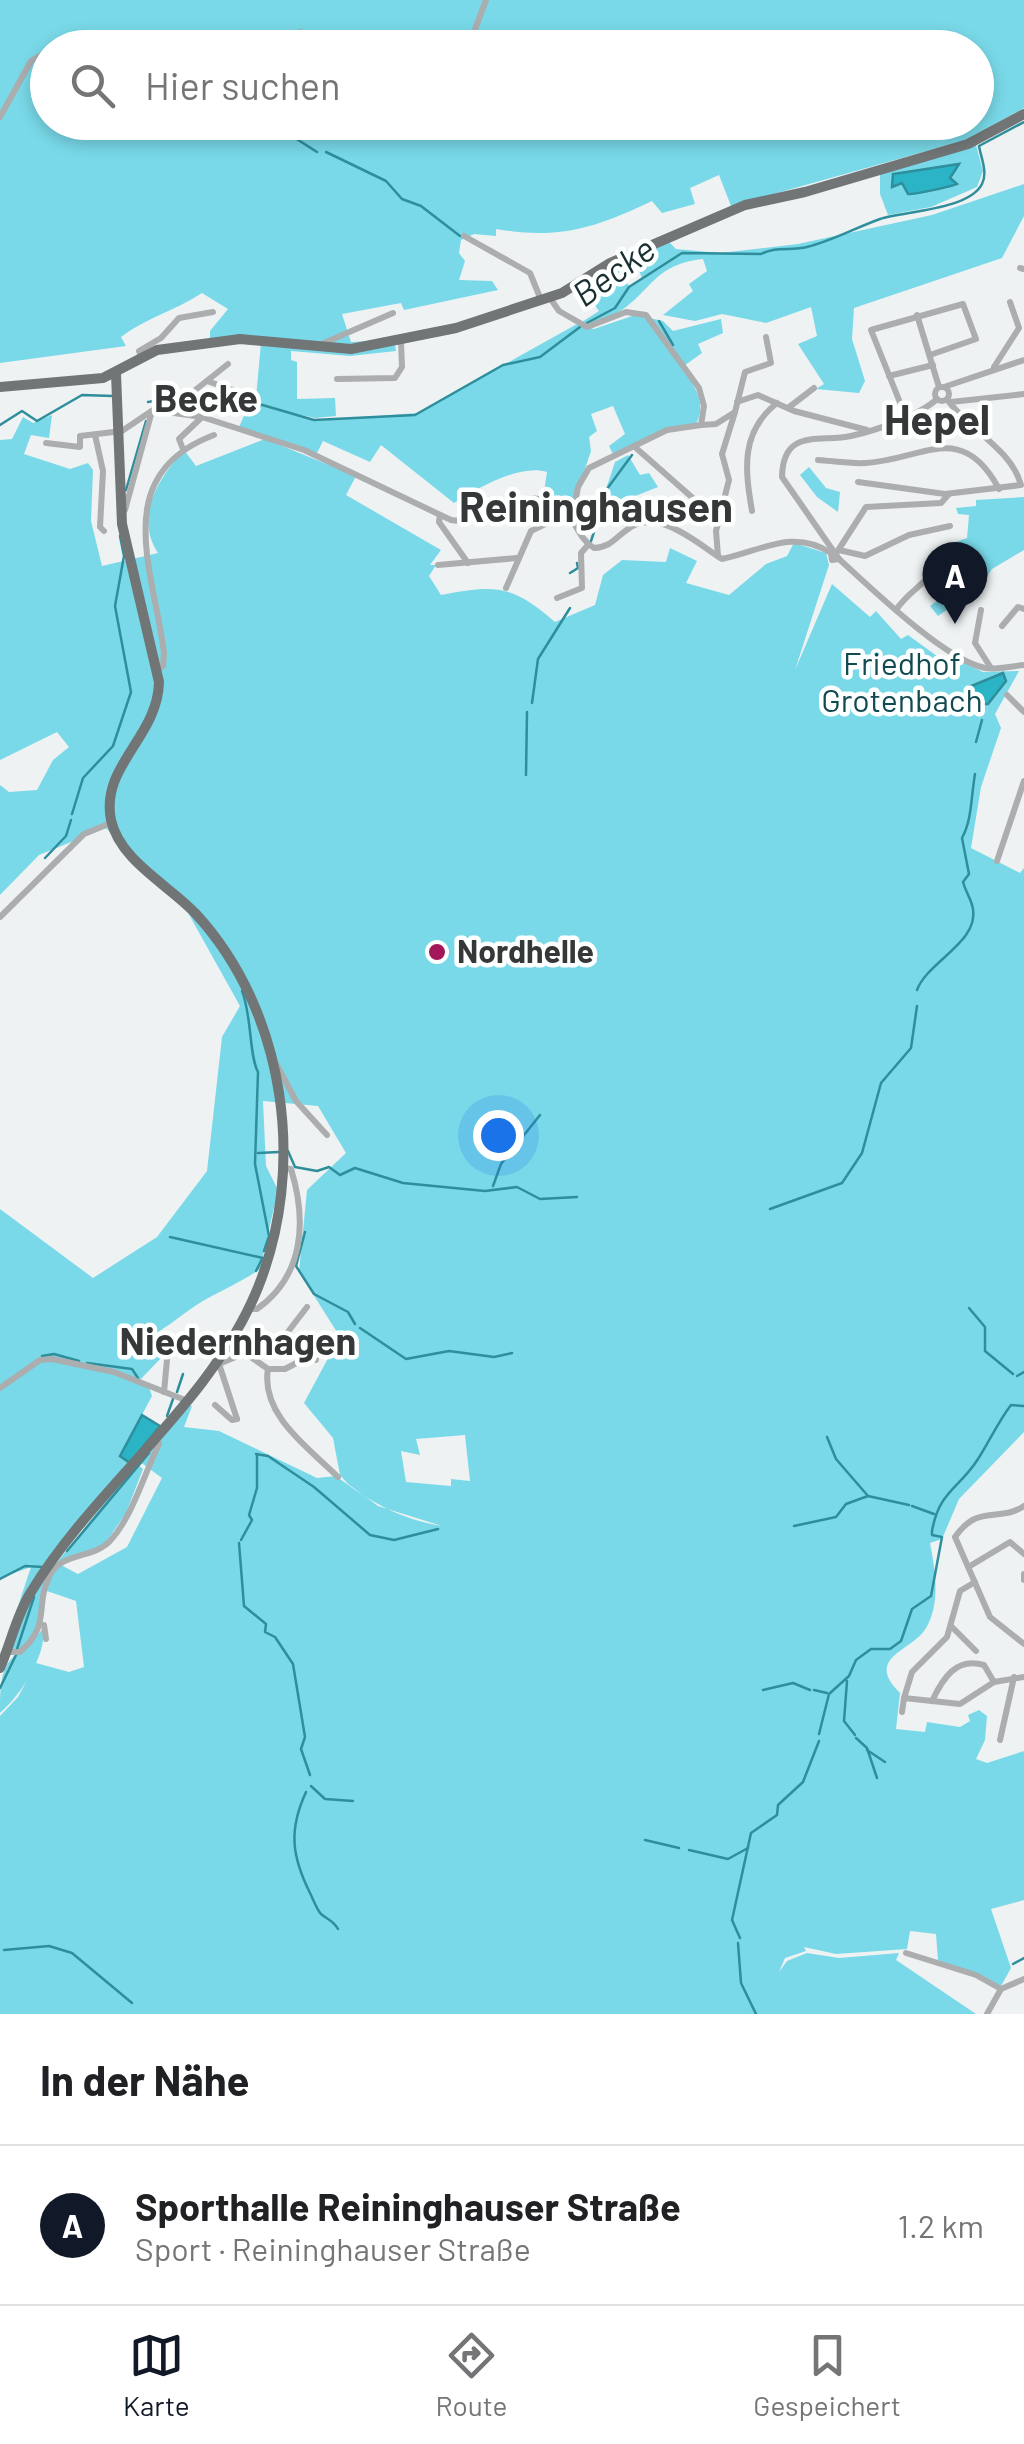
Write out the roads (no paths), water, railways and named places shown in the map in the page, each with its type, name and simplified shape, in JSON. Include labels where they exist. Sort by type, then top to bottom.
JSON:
[{"type":"main road","points":[[994,130],[1024,114]]},
{"type":"main road","points":[[0,387],[116,374],[157,350],[240,339],[369,348],[401,342],[546,300],[610,263],[716,217],[975,140]]},
{"type":"main road","points":[[0,1668],[32,1589],[217,1363],[248,1308],[272,1247],[284,1168],[282,1111],[271,1058],[254,1008],[218,941],[195,913],[129,853],[112,823],[112,786],[155,712],[158,669],[122,524],[116,374]]},
{"type":"street","points":[[475,30],[486,0]]},
{"type":"street","points":[[0,116],[30,63]]},
{"type":"street","points":[[464,236],[530,273],[546,300],[583,325],[626,312],[653,320],[702,395],[701,425]]},
{"type":"street","points":[[993,368],[1019,328],[1010,302]]},
{"type":"street","points":[[905,415],[870,330],[963,304],[976,340],[930,355]]},
{"type":"street","points":[[142,358],[139,351],[160,338],[179,318],[213,312]]},
{"type":"street","points":[[316,347],[393,313]]},
{"type":"street","points":[[858,482],[949,494],[1018,488],[1018,474],[1005,456],[956,415],[933,365],[917,315]]},
{"type":"street","points":[[718,558],[716,531],[725,510],[729,480],[722,454],[744,372],[771,362],[766,337]]},
{"type":"street","points":[[336,379],[394,378],[402,368],[401,342]]},
{"type":"street","points":[[937,399],[942,387],[1024,360]]},
{"type":"street","points":[[169,411],[228,364]]},
{"type":"street","points":[[890,376],[933,365]]},
{"type":"street","points":[[207,382],[233,390]]},
{"type":"street","points":[[788,408],[814,388]]},
{"type":"street","points":[[1024,394],[937,399],[851,436],[805,438],[782,466],[784,484],[836,553],[896,610],[967,661],[992,669],[1024,664]]},
{"type":"street","points":[[737,402],[758,395],[788,408],[868,430]]},
{"type":"street","points":[[752,511],[744,462],[760,417],[776,403]]},
{"type":"street","points":[[122,524],[153,410]]},
{"type":"street","points":[[46,443],[80,447],[80,436],[116,433],[153,410],[169,411],[202,417],[304,450],[462,522],[523,500],[558,505],[588,545],[606,547],[629,528],[649,523],[690,536],[718,558]]},
{"type":"street","points":[[569,517],[578,487],[589,468],[667,430],[716,424],[735,412]]},
{"type":"street","points":[[182,450],[179,439],[202,417]]},
{"type":"street","points":[[95,435],[103,471],[100,527],[104,532]]},
{"type":"street","points":[[158,669],[163,666],[164,653],[144,547],[144,522],[162,473],[182,450],[214,435]]},
{"type":"street","points":[[818,460],[864,464],[946,447],[973,456],[999,489]]},
{"type":"street","points":[[636,448],[702,507],[725,510]]},
{"type":"street","points":[[836,553],[866,506],[940,503],[949,494]]},
{"type":"street","points":[[440,515],[439,522],[468,563]]},
{"type":"street","points":[[506,588],[531,531],[569,517]]},
{"type":"street","points":[[718,558],[792,541],[865,556],[908,535],[950,526]]},
{"type":"street","points":[[558,598],[582,588],[581,554],[588,545]]},
{"type":"street","points":[[438,565],[518,558]]},
{"type":"street","points":[[896,610],[908,591],[926,581],[934,570]]},
{"type":"street","points":[[1002,626],[1018,608],[1024,609]]},
{"type":"street","points":[[981,610],[975,643],[992,669]]},
{"type":"street","points":[[1007,695],[1024,712]]},
{"type":"street","points":[[997,860],[1024,781]]},
{"type":"street","points":[[0,917],[84,834],[112,823]]},
{"type":"street","points":[[271,1058],[277,1061],[296,1101],[326,1135]]},
{"type":"street","points":[[248,1308],[262,1307],[289,1278],[295,1261],[299,1212],[291,1169],[284,1168]]},
{"type":"street","points":[[250,1355],[284,1336],[308,1308]]},
{"type":"street","points":[[164,1392],[168,1349]]},
{"type":"street","points":[[215,1405],[232,1420],[237,1419],[217,1363],[240,1352],[268,1369],[285,1369],[306,1358],[316,1360]]},
{"type":"street","points":[[0,1388],[45,1359],[114,1372],[185,1400]]},
{"type":"street","points":[[268,1369],[266,1384],[282,1420],[338,1477]]},
{"type":"street","points":[[46,1639],[43,1624],[52,1572],[66,1560],[110,1541],[159,1444],[155,1436]]},
{"type":"street","points":[[1024,1506],[1017,1511],[983,1513],[954,1537],[990,1617],[1024,1644]]},
{"type":"street","points":[[970,1566],[1010,1542],[1024,1554]]},
{"type":"street","points":[[902,1712],[912,1672],[942,1646],[960,1591],[975,1582]]},
{"type":"street","points":[[7,1652],[20,1652],[43,1624]]},
{"type":"street","points":[[950,1626],[976,1650]]},
{"type":"street","points":[[932,1701],[946,1675],[963,1665],[984,1664],[994,1682]]},
{"type":"street","points":[[904,1698],[968,1702],[994,1682],[1014,1676],[1024,1678]]},
{"type":"street","points":[[1000,1740],[1014,1676]]},
{"type":"street","points":[[906,1953],[976,1975],[1002,1989]]},
{"type":"street","points":[[986,2014],[1002,1989],[1024,1979]]},
{"type":"waterway","name":"Becke","points":[[994,138],[1024,122]]},
{"type":"waterway","points":[[298,140],[317,152]]},
{"type":"waterway","name":"Becke","points":[[587,323],[615,308],[629,287],[682,253],[761,254],[807,247],[880,219],[964,199],[982,184],[984,170],[979,146],[990,140]]},
{"type":"waterway","points":[[326,152],[386,181],[402,199],[421,206],[460,236]]},
{"type":"waterway","points":[[659,321],[673,345]]},
{"type":"waterway","name":"Becke","points":[[259,404],[314,420],[415,415],[503,365],[540,357],[580,327]]},
{"type":"waterway","points":[[0,425],[22,411],[37,421],[82,395],[113,396]]},
{"type":"waterway","name":"Becke","points":[[148,402],[182,396]]},
{"type":"waterway","points":[[126,490],[146,421]]},
{"type":"waterway","points":[[591,541],[600,514],[610,508],[611,498],[604,493],[632,455]]},
{"type":"waterway","points":[[72,814],[83,778],[113,746],[131,692],[115,606],[124,556],[120,536]]},
{"type":"waterway","points":[[570,573],[578,568],[577,563]]},
{"type":"waterway","points":[[532,703],[538,659],[570,608]]},
{"type":"waterway","points":[[526,775],[527,712]]},
{"type":"waterway","points":[[976,742],[982,720]]},
{"type":"waterway","points":[[917,990],[931,970],[961,942],[973,921],[972,905],[963,882],[969,874],[962,838],[975,774]]},
{"type":"waterway","points":[[45,858],[66,836],[71,820]]},
{"type":"waterway","points":[[242,991],[258,1072],[255,1164],[269,1236],[264,1251]]},
{"type":"waterway","points":[[770,1209],[842,1183],[862,1153],[881,1083],[911,1048],[917,1006]]},
{"type":"waterway","points":[[493,1186],[501,1164],[540,1115]]},
{"type":"waterway","points":[[288,1151],[295,1167],[317,1171],[329,1167],[340,1175],[355,1168],[403,1183],[485,1191],[517,1187],[540,1199],[577,1197]]},
{"type":"waterway","points":[[258,1153],[279,1152]]},
{"type":"waterway","points":[[305,1232],[296,1266],[314,1294],[348,1312],[355,1324]]},
{"type":"waterway","points":[[170,1237],[263,1258]]},
{"type":"waterway","points":[[256,1271],[262,1259]]},
{"type":"waterway","points":[[969,1308],[985,1327],[985,1351],[1013,1374]]},
{"type":"waterway","points":[[360,1328],[406,1359],[449,1351],[494,1357],[512,1353]]},
{"type":"waterway","points":[[42,1356],[54,1354],[79,1361]]},
{"type":"waterway","points":[[87,1363],[132,1369],[138,1378]]},
{"type":"waterway","points":[[1017,1376],[1024,1372]]},
{"type":"waterway","points":[[177,1392],[183,1374]]},
{"type":"waterway","points":[[167,1416],[173,1399]]},
{"type":"waterway","points":[[819,1734],[829,1694],[849,1676],[856,1660],[871,1649],[890,1649],[901,1641],[912,1609],[931,1596],[942,1537],[932,1535],[939,1507],[971,1469],[1011,1405],[1024,1406]]},
{"type":"waterway","points":[[827,1437],[836,1459],[868,1496]]},
{"type":"waterway","points":[[67,1551],[149,1453]]},
{"type":"waterway","points":[[256,1454],[268,1456],[314,1487],[370,1535],[394,1540],[438,1529]]},
{"type":"waterway","points":[[241,1540],[252,1520],[249,1515],[257,1488],[257,1456]]},
{"type":"waterway","points":[[794,1526],[836,1517],[846,1504],[868,1496],[909,1505]]},
{"type":"waterway","points":[[912,1506],[934,1514]]},
{"type":"waterway","points":[[239,1543],[244,1606],[266,1624],[265,1632],[275,1637],[293,1664],[305,1737],[301,1749],[310,1775]]},
{"type":"waterway","points":[[0,1579],[25,1566],[43,1567]]},
{"type":"waterway","points":[[17,1649],[34,1597]]},
{"type":"waterway","points":[[0,1688],[16,1655]]},
{"type":"waterway","points":[[847,1681],[844,1721],[855,1735]]},
{"type":"waterway","points":[[763,1690],[793,1683],[810,1690]]},
{"type":"waterway","points":[[814,1690],[827,1693]]},
{"type":"waterway","points":[[856,1738],[867,1748],[877,1778]]},
{"type":"waterway","points":[[740,1938],[732,1920],[751,1833],[777,1815],[778,1805],[803,1782],[819,1741]]},
{"type":"waterway","points":[[867,1750],[885,1762]]},
{"type":"waterway","points":[[311,1786],[325,1799],[353,1801]]},
{"type":"waterway","points":[[306,1792],[295,1830],[296,1854],[318,1910],[338,1929]]},
{"type":"waterway","points":[[645,1840],[679,1848]]},
{"type":"waterway","points":[[689,1850],[728,1859],[748,1848]]},
{"type":"waterway","points":[[738,1943],[741,1983],[756,2014]]},
{"type":"waterway","points":[[4,1950],[49,1946],[72,1953],[132,2003]]},
{"type":"waterway","points":[[1013,1964],[1024,1958]]},
{"type":"place","name":"Sporthalle Reininghauser Straße","points":[[955,624]]},
{"type":"place","name":"Nordhelle","points":[[437,952]]},
{"type":"district","name":"Becke","points":[[206,399]]},
{"type":"district","name":"Hepel","points":[[937,420]]},
{"type":"district","name":"Reininghausen","points":[[596,507]]},
{"type":"district","name":"Niedernhagen","points":[[238,1342]]},
{"type":"park label","name":"Friedhof Grotenbach","points":[[902,682]]}]
